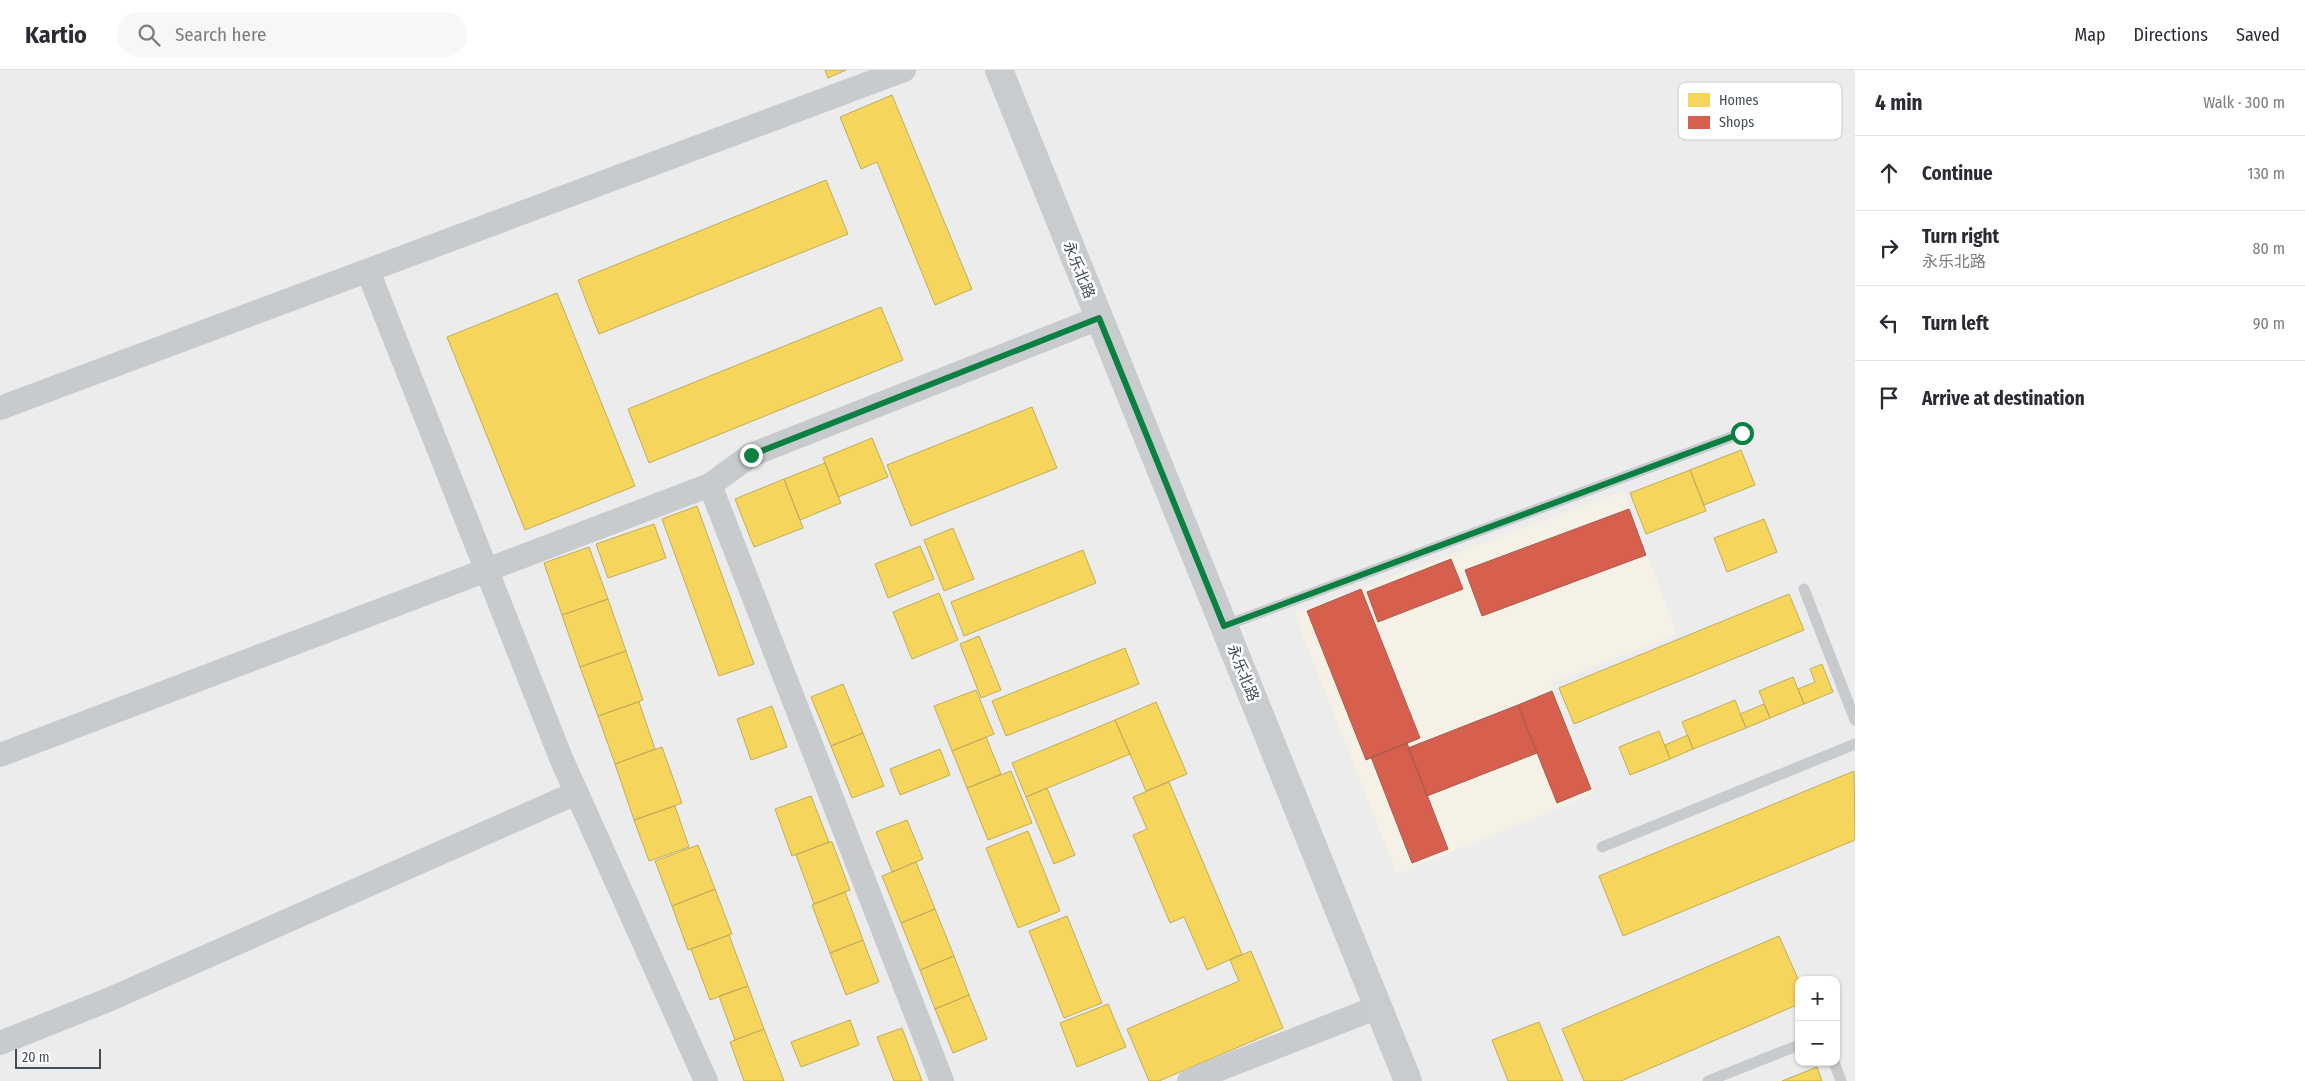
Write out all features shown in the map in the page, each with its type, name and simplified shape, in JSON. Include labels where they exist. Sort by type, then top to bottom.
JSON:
[{"type":"main road","name":"永乐北路","points":[[999,70],[1408,1081]]},
{"type":"street","points":[[0,408],[904,70]]},
{"type":"street","points":[[368,271],[576,794],[706,1081]]},
{"type":"street","points":[[0,755],[710,485],[751,455],[1099,318]]},
{"type":"street","points":[[710,485],[942,1081]]},
{"type":"street","points":[[0,1043],[108,1000],[576,794]]},
{"type":"street","points":[[1189,1081],[1378,1007]]},
{"type":"lane","points":[[1224,626],[1742,433]]},
{"type":"lane","points":[[1804,589],[1855,720]]},
{"type":"lane","points":[[1602,847],[1855,744]]},
{"type":"lane","points":[[1708,1081],[1795,1048]]},
{"type":"lane","points":[[1835,1066],[1841,1081]]},
{"type":"shaded area","points":[[1624,491],[1677,634],[1551,683],[1595,793],[1397,874],[1294,613]]},
{"type":"building: Homes","points":[[825,70],[846,70],[828,78]]},
{"type":"building: Homes","points":[[892,95],[972,289],[935,305],[877,162],[861,169],[840,117]]},
{"type":"building: Homes","points":[[826,180],[848,234],[599,334],[578,280]]},
{"type":"building: Homes","points":[[557,293],[635,486],[525,530],[447,337]]},
{"type":"building: Homes","points":[[881,307],[903,360],[649,463],[628,409]]},
{"type":"building: Homes","points":[[1032,407],[1057,468],[911,526],[887,465]]},
{"type":"building: Homes","points":[[872,438],[888,477],[838,497],[823,458]]},
{"type":"building: Homes","points":[[1741,450],[1755,485],[1704,505],[1690,470]]},
{"type":"building: Homes","points":[[825,463],[841,503],[800,520],[784,479]]},
{"type":"building: Homes","points":[[1690,470],[1706,511],[1646,534],[1630,493]]},
{"type":"building: Homes","points":[[784,479],[803,528],[754,547],[735,499]]},
{"type":"building: Homes","points":[[697,506],[754,664],[719,676],[662,519]]},
{"type":"building: Homes","points":[[1764,519],[1777,552],[1727,572],[1714,538]]},
{"type":"building: Homes","points":[[654,524],[666,558],[608,578],[596,544]]},
{"type":"building: Homes","points":[[953,528],[974,579],[944,591],[924,540]]},
{"type":"building: Homes","points":[[920,546],[934,579],[888,598],[875,564]]},
{"type":"building: Homes","points":[[589,547],[608,599],[562,615],[544,563]]},
{"type":"building: Homes","points":[[1083,550],[1096,583],[964,636],[951,602]]},
{"type":"building: Homes","points":[[939,593],[958,640],[912,659],[893,612]]},
{"type":"building: Homes","points":[[1789,594],[1804,630],[1574,724],[1559,688]]},
{"type":"building: Homes","points":[[608,599],[626,651],[580,667],[562,615]]},
{"type":"building: Homes","points":[[979,636],[1001,690],[981,698],[960,644]]},
{"type":"building: Homes","points":[[1125,648],[1139,684],[1006,736],[992,701]]},
{"type":"building: Homes","points":[[626,651],[643,700],[598,716],[580,667]]},
{"type":"building: Homes","points":[[1822,664],[1833,692],[1804,704],[1798,689],[1815,682],[1810,669]]},
{"type":"building: Homes","points":[[1793,677],[1804,704],[1770,718],[1759,691]]},
{"type":"building: Homes","points":[[843,684],[863,733],[831,746],[811,697]]},
{"type":"building: Homes","points":[[976,690],[994,734],[952,751],[934,706]]},
{"type":"building: Homes","points":[[1735,700],[1746,728],[1693,749],[1682,722]]},
{"type":"building: Homes","points":[[639,702],[655,749],[615,764],[598,716]]},
{"type":"building: Homes","points":[[1156,702],[1187,774],[1146,791],[1115,720]]},
{"type":"building: Homes","points":[[1764,704],[1770,718],[1746,728],[1740,714]]},
{"type":"building: Homes","points":[[772,706],[787,747],[751,760],[737,719]]},
{"type":"building: Homes","points":[[1115,720],[1130,754],[1026,797],[1012,763]]},
{"type":"building: Homes","points":[[1659,731],[1670,759],[1630,775],[1619,747]]},
{"type":"building: Homes","points":[[863,733],[884,786],[852,798],[831,746]]},
{"type":"building: Homes","points":[[1688,735],[1693,749],[1670,759],[1665,745]]},
{"type":"building: Homes","points":[[986,737],[1001,774],[967,788],[952,751]]},
{"type":"building: Homes","points":[[662,747],[682,803],[634,820],[615,764]]},
{"type":"building: Homes","points":[[940,749],[950,775],[900,795],[890,769]]},
{"type":"building: Homes","points":[[1011,771],[1032,823],[988,840],[967,788]]},
{"type":"building: Homes","points":[[1854,771],[1855,840],[1623,936],[1599,876]]},
{"type":"building: Homes","points":[[1169,782],[1242,954],[1207,970],[1184,917],[1170,923],[1133,835],[1147,829],[1133,797]]},
{"type":"building: Homes","points":[[1047,788],[1075,855],[1054,864],[1026,797]]},
{"type":"building: Homes","points":[[811,796],[829,842],[792,856],[775,809]]},
{"type":"building: Homes","points":[[675,806],[689,847],[649,861],[634,820]]},
{"type":"building: Homes","points":[[907,820],[923,859],[892,872],[876,832]]},
{"type":"building: Homes","points":[[1028,831],[1060,911],[1018,928],[986,848]]},
{"type":"building: Homes","points":[[832,842],[850,890],[814,904],[796,855]]},
{"type":"building: Homes","points":[[698,845],[715,889],[672,906],[655,861]]},
{"type":"building: Homes","points":[[916,862],[935,909],[901,923],[882,876]]},
{"type":"building: Homes","points":[[715,889],[732,934],[688,950],[672,906]]},
{"type":"building: Homes","points":[[845,892],[863,940],[830,953],[812,905]]},
{"type":"building: Homes","points":[[935,909],[954,956],[920,970],[901,923]]},
{"type":"building: Homes","points":[[1067,916],[1102,1003],[1064,1018],[1029,931]]},
{"type":"building: Homes","points":[[729,935],[748,986],[710,1000],[691,949]]},
{"type":"building: Homes","points":[[1779,936],[1797,976],[1795,976],[1795,1006],[1621,1081],[1584,1081],[1562,1029]]},
{"type":"building: Homes","points":[[863,940],[879,982],[846,995],[830,953]]},
{"type":"building: Homes","points":[[1251,951],[1283,1028],[1159,1081],[1149,1081],[1127,1029],[1239,981],[1230,960]]},
{"type":"building: Homes","points":[[954,956],[969,995],[935,1009],[920,970]]},
{"type":"building: Homes","points":[[748,986],[764,1029],[735,1040],[719,996]]},
{"type":"building: Homes","points":[[969,995],[987,1039],[953,1053],[935,1009]]},
{"type":"building: Homes","points":[[1108,1004],[1126,1047],[1077,1067],[1060,1023]]},
{"type":"building: Homes","points":[[850,1020],[859,1045],[801,1067],[791,1042]]},
{"type":"building: Homes","points":[[1539,1022],[1563,1081],[1508,1081],[1492,1040]]},
{"type":"building: Homes","points":[[902,1028],[922,1081],[894,1081],[877,1037]]},
{"type":"building: Homes","points":[[764,1029],[784,1081],[744,1081],[730,1042]]},
{"type":"building: Homes","points":[[1817,1067],[1822,1081],[1782,1081]]},
{"type":"building: Shops","points":[[1629,509],[1646,555],[1482,616],[1465,570]]},
{"type":"building: Shops","points":[[1451,559],[1463,589],[1378,622],[1367,592]]},
{"type":"building: Shops","points":[[1361,589],[1420,738],[1366,760],[1307,611]]},
{"type":"building: Shops","points":[[1552,691],[1591,789],[1557,803],[1518,705]]},
{"type":"building: Shops","points":[[1518,705],[1537,753],[1427,796],[1408,748]]},
{"type":"building: Shops","points":[[1407,743],[1448,849],[1412,863],[1371,757]]},
{"type":"route","points":[[751,455],[1099,318],[1224,626],[1742,433]]}]
